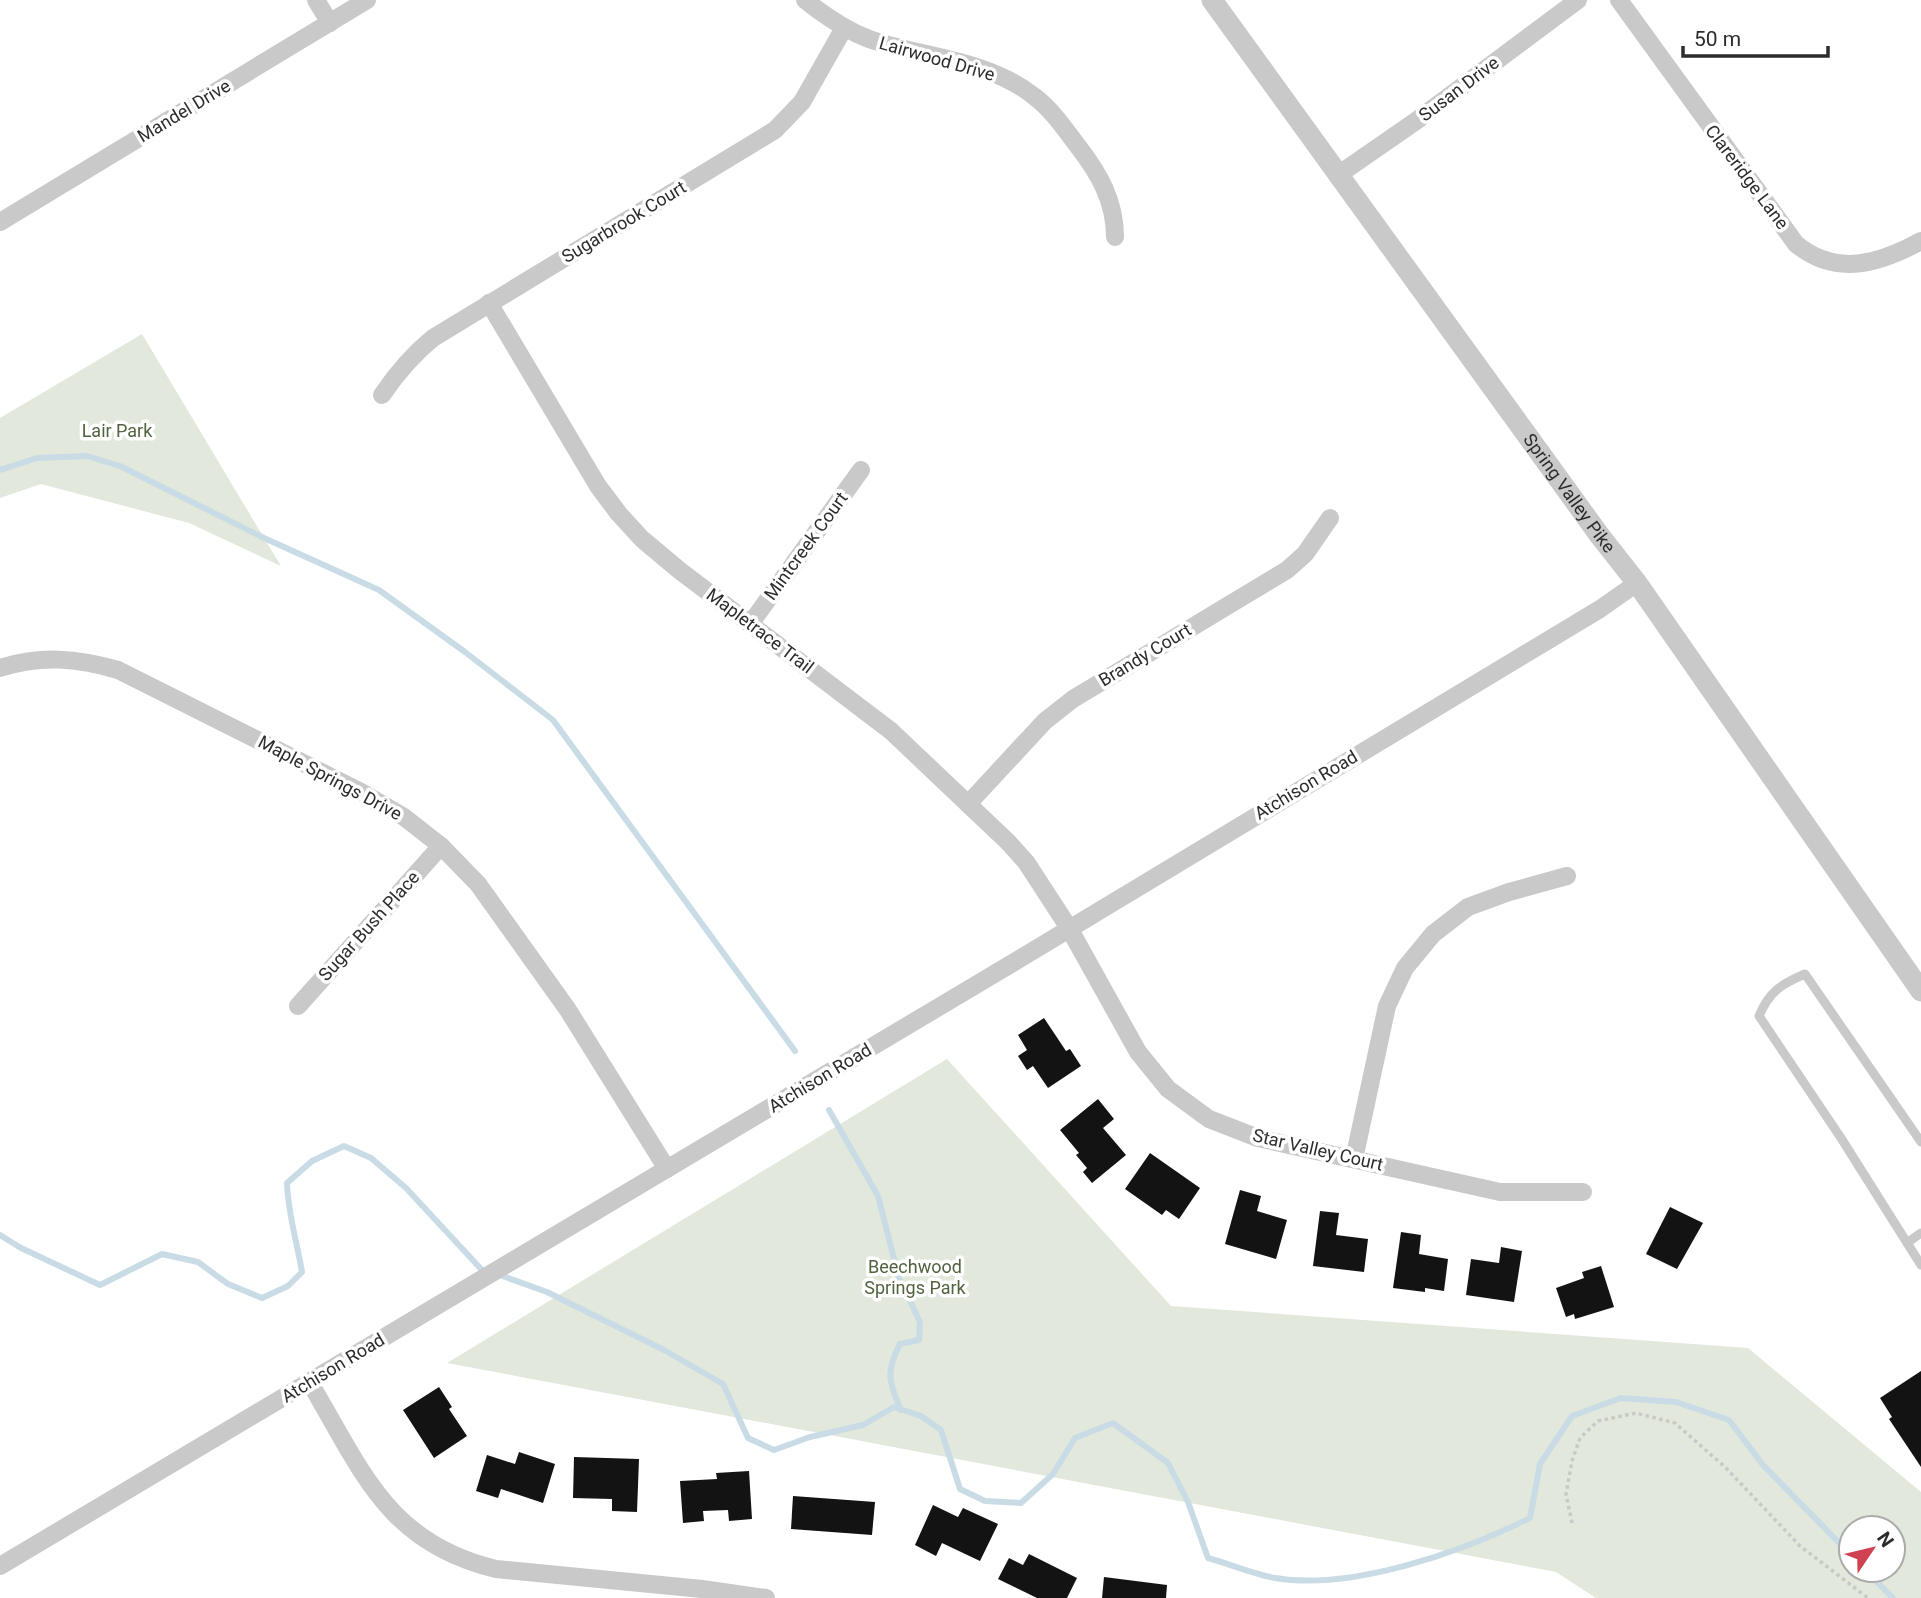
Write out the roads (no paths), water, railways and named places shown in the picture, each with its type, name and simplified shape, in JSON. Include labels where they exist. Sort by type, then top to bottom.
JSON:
[{"type":"street","points":[[316,0],[330,23]]},
{"type":"street","name":"Mandel Drive","points":[[0,222],[368,0]]},
{"type":"street","name":"Lairwood Drive","points":[[805,0],[844,28],[870,39],[981,68],[1014,83],[1034,96],[1049,108],[1103,181],[1112,208],[1115,237]]},
{"type":"street","name":"Spring Valley Pike","points":[[1212,0],[1591,525],[1637,583],[1921,991]]},
{"type":"street","name":"Susan Drive","points":[[1338,175],[1416,121],[1578,0]]},
{"type":"street","name":"Clareridge Lane","points":[[1619,0],[1796,244],[1809,254],[1829,263],[1845,265],[1872,261],[1921,241]]},
{"type":"street","name":"Sugarbrook Court","points":[[382,396],[396,374],[433,338],[775,130],[802,102],[844,28]]},
{"type":"street","name":"Mapletrace Trail","points":[[489,303],[598,486],[642,539],[891,731],[1026,862],[1069,928]]},
{"type":"street","name":"Mintcreek Court","points":[[751,623],[861,470]]},
{"type":"street","name":"Brandy Court","points":[[968,804],[1045,722],[1073,699],[1287,570],[1305,554],[1330,518]]},
{"type":"street","name":"Atchison Road","points":[[0,1566],[1589,616],[1637,583]]},
{"type":"street","name":"Maple Springs Drive","points":[[0,668],[40,659],[65,659],[88,662],[124,673],[363,793],[404,817],[442,846],[478,884],[568,1010],[667,1169]]},
{"type":"street","name":"Sugar Bush Place","points":[[298,1006],[442,846]]},
{"type":"street","points":[[1354,1159],[1387,1006],[1405,968],[1433,934],[1468,907],[1567,876]]},
{"type":"street","name":"Star Valley Court","points":[[1069,928],[1138,1052],[1168,1089],[1209,1119],[1258,1138],[1500,1192],[1583,1192]]},
{"type":"street","points":[[310,1383],[375,1492],[410,1530],[438,1549],[471,1563],[496,1569],[702,1589],[758,1598]]},
{"type":"lane","points":[[1921,1142],[1805,974],[1787,981],[1766,998],[1759,1016],[1841,1138],[1921,1265]]},
{"type":"lane","points":[[1907,1243],[1921,1233]]},
{"type":"waterway","points":[[0,470],[37,458],[87,456],[120,466],[264,538],[379,590],[465,652],[553,720],[795,1051]]},
{"type":"waterway","points":[[829,1110],[878,1196],[899,1278],[920,1322],[919,1340],[900,1344],[892,1362],[891,1384],[901,1410]]},
{"type":"waterway","points":[[0,1235],[21,1248],[100,1285],[162,1254],[198,1262],[228,1284],[262,1298],[288,1286],[302,1272],[287,1183],[312,1161],[344,1146],[371,1158],[406,1188],[481,1269],[487,1271]]},
{"type":"waterway","points":[[497,1274],[547,1292],[664,1350],[723,1384],[748,1438],[774,1450],[810,1437],[863,1425],[894,1407],[921,1416],[941,1430],[960,1489],[985,1501],[1021,1503],[1053,1474],[1075,1438],[1113,1423],[1168,1463],[1188,1502],[1208,1558],[1275,1578],[1305,1581],[1337,1579],[1406,1566],[1472,1544],[1530,1518],[1540,1464],[1572,1416],[1621,1398],[1676,1402],[1729,1420],[1763,1465],[1837,1541]]},
{"type":"waterway","points":[[1879,1584],[1893,1598]]},
{"type":"park label","name":"Lair Park","points":[[117,431]]},
{"type":"park label","name":"Beechwood Springs Park","points":[[915,1277]]}]
